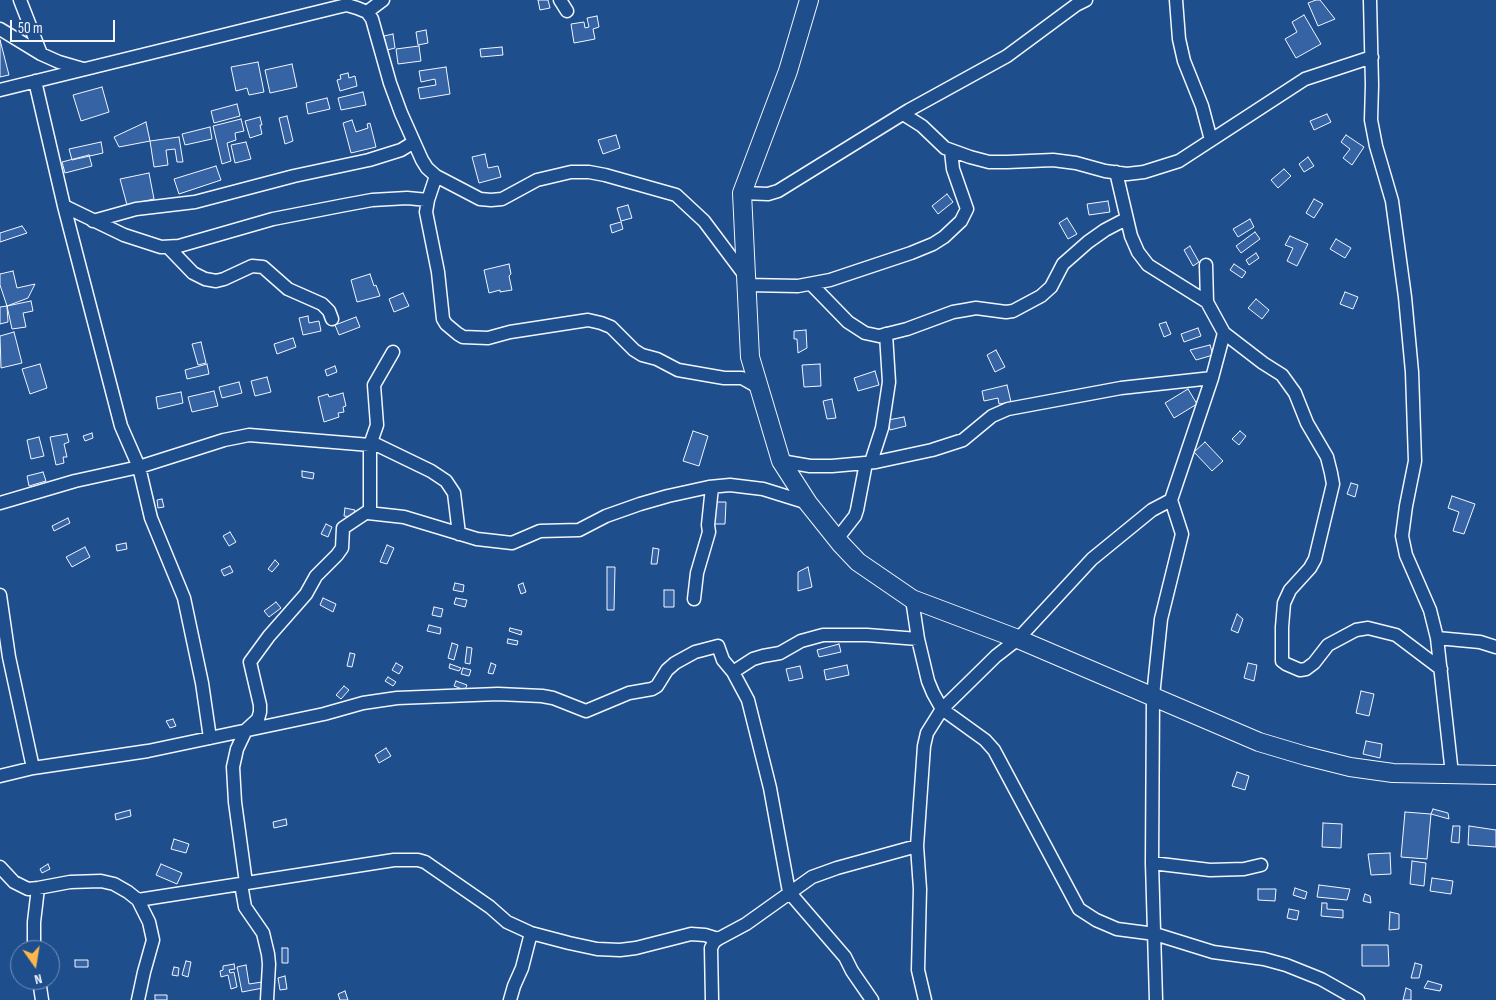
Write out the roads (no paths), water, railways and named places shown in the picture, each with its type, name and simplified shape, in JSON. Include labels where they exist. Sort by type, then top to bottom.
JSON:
[{"type":"street","points":[[20,0],[42,54]]},
{"type":"street","points":[[367,12],[383,0]]},
{"type":"street","points":[[809,0],[788,71],[742,193],[746,281],[750,357],[781,461],[808,503],[837,539],[858,562],[912,599],[1018,639],[1260,742],[1350,767],[1393,773],[1496,775]]},
{"type":"street","points":[[742,193],[768,194],[778,191],[903,114],[1007,56],[1076,5],[1086,0]]},
{"type":"street","points":[[1176,0],[1179,39],[1184,61],[1202,106],[1211,140]]},
{"type":"street","points":[[1370,0],[1372,57],[1371,120],[1376,146],[1392,201],[1405,297],[1412,372],[1415,461],[1402,536],[1406,554],[1430,610],[1437,638],[1452,774]]},
{"type":"street","points":[[0,90],[347,5],[367,12],[372,19],[390,83],[414,142],[427,168],[436,176],[474,196],[491,200],[502,198],[537,180],[571,172],[589,172],[605,175],[676,195],[704,221],[746,281],[798,286],[812,285],[830,280],[911,253],[933,244],[951,232],[965,215],[967,208],[953,169],[951,151]]},
{"type":"street","points":[[0,29],[42,54],[59,62],[85,69]]},
{"type":"street","points":[[903,114],[922,126],[945,148],[990,162],[1022,163],[1053,160],[1128,174],[1157,169],[1179,160],[1305,79],[1372,57]]},
{"type":"street","points":[[35,81],[64,206],[121,426],[139,467],[152,518],[184,598],[202,683],[210,738]]},
{"type":"street","points":[[93,221],[143,208],[195,202],[294,176],[369,160],[401,150],[414,142]]},
{"type":"street","points":[[1116,172],[1126,219],[1138,252],[1148,265],[1207,302]]},
{"type":"street","points":[[436,176],[426,212],[438,272],[443,319],[446,324],[463,337],[488,338],[510,332],[588,320],[611,327],[634,350],[678,370],[724,378],[742,378],[758,387]]},
{"type":"street","points":[[64,206],[93,221],[138,240],[161,247],[168,247],[194,242],[273,219],[335,206],[372,200],[407,198],[428,200]]},
{"type":"street","points":[[812,285],[848,322],[865,332],[879,336],[907,329],[952,312],[976,308],[1006,312],[1019,309],[1041,296],[1051,287],[1064,264],[1072,256],[1105,230],[1126,219]]},
{"type":"street","points":[[168,247],[194,273],[205,278],[224,279],[252,266],[263,266],[288,289],[322,304],[329,311],[332,319]]},
{"type":"street","points":[[1206,265],[1207,302],[1224,333],[1282,375],[1296,393],[1307,423],[1327,457],[1331,473],[1333,484],[1315,559],[1310,568],[1290,590],[1284,603],[1282,661],[1300,670],[1306,668],[1314,663],[1328,645],[1356,630],[1368,628],[1396,635],[1441,669]]},
{"type":"street","points":[[1156,1000],[1152,863],[1153,696],[1160,619],[1182,534],[1171,500],[1212,378],[1224,333]]},
{"type":"street","points":[[837,539],[855,516],[868,462],[882,428],[890,382],[886,334]]},
{"type":"street","points":[[267,1000],[269,964],[267,948],[263,933],[245,908],[233,767],[237,749],[246,730],[258,719],[260,712],[259,700],[250,666],[251,659],[306,594],[316,576],[338,556],[342,548],[343,528],[368,513],[371,508],[370,444],[377,425],[374,385],[393,352]]},
{"type":"street","points":[[781,461],[810,466],[832,466],[868,462],[932,450],[964,440],[992,416],[1008,409],[1121,388],[1212,378]]},
{"type":"street","points":[[0,503],[75,480],[139,467],[224,440],[249,435],[370,444],[431,471],[446,481],[454,493],[459,534]]},
{"type":"street","points":[[368,513],[404,517],[477,539],[512,542],[540,531],[579,530],[606,516],[640,504],[712,486],[730,485],[763,489],[808,503]]},
{"type":"street","points":[[694,599],[697,573],[709,532],[712,486]]},
{"type":"street","points":[[926,1000],[918,970],[920,889],[917,846],[924,746],[927,732],[942,709],[996,656],[1018,639],[1092,559],[1152,510],[1171,500]]},
{"type":"street","points":[[0,595],[9,657],[33,768]]},
{"type":"street","points":[[912,599],[918,639],[928,680],[942,709],[985,740],[994,750],[1079,909],[1111,927],[1155,934],[1213,952],[1264,959],[1286,965],[1321,979],[1352,998]]},
{"type":"street","points":[[733,672],[753,659],[780,653],[801,641],[823,635],[867,635],[918,639]]},
{"type":"street","points":[[1437,638],[1480,642],[1496,647]]},
{"type":"street","points":[[0,776],[33,768],[148,751],[324,714],[363,703],[397,698],[498,694],[542,696],[553,698],[586,711],[629,693],[652,689],[657,686],[671,666],[695,652],[716,646],[719,648],[723,660],[733,672],[748,700],[762,750],[789,892],[845,957],[852,971],[872,1000]]},
{"type":"street","points":[[712,1000],[711,948],[718,938],[746,924],[812,877],[836,868],[917,846]]},
{"type":"street","points":[[138,900],[394,860],[418,860],[425,862],[490,907],[507,922],[530,933],[588,947],[620,950],[636,948],[691,934],[718,938]]},
{"type":"street","points":[[1152,863],[1210,870],[1244,869],[1261,865]]},
{"type":"street","points":[[0,867],[21,886],[28,889],[70,882],[101,881],[114,884],[138,900],[149,922],[153,940],[138,1000]]},
{"type":"street","points":[[34,940],[38,888]]},
{"type":"street","points":[[510,1000],[522,968],[530,933]]}]
